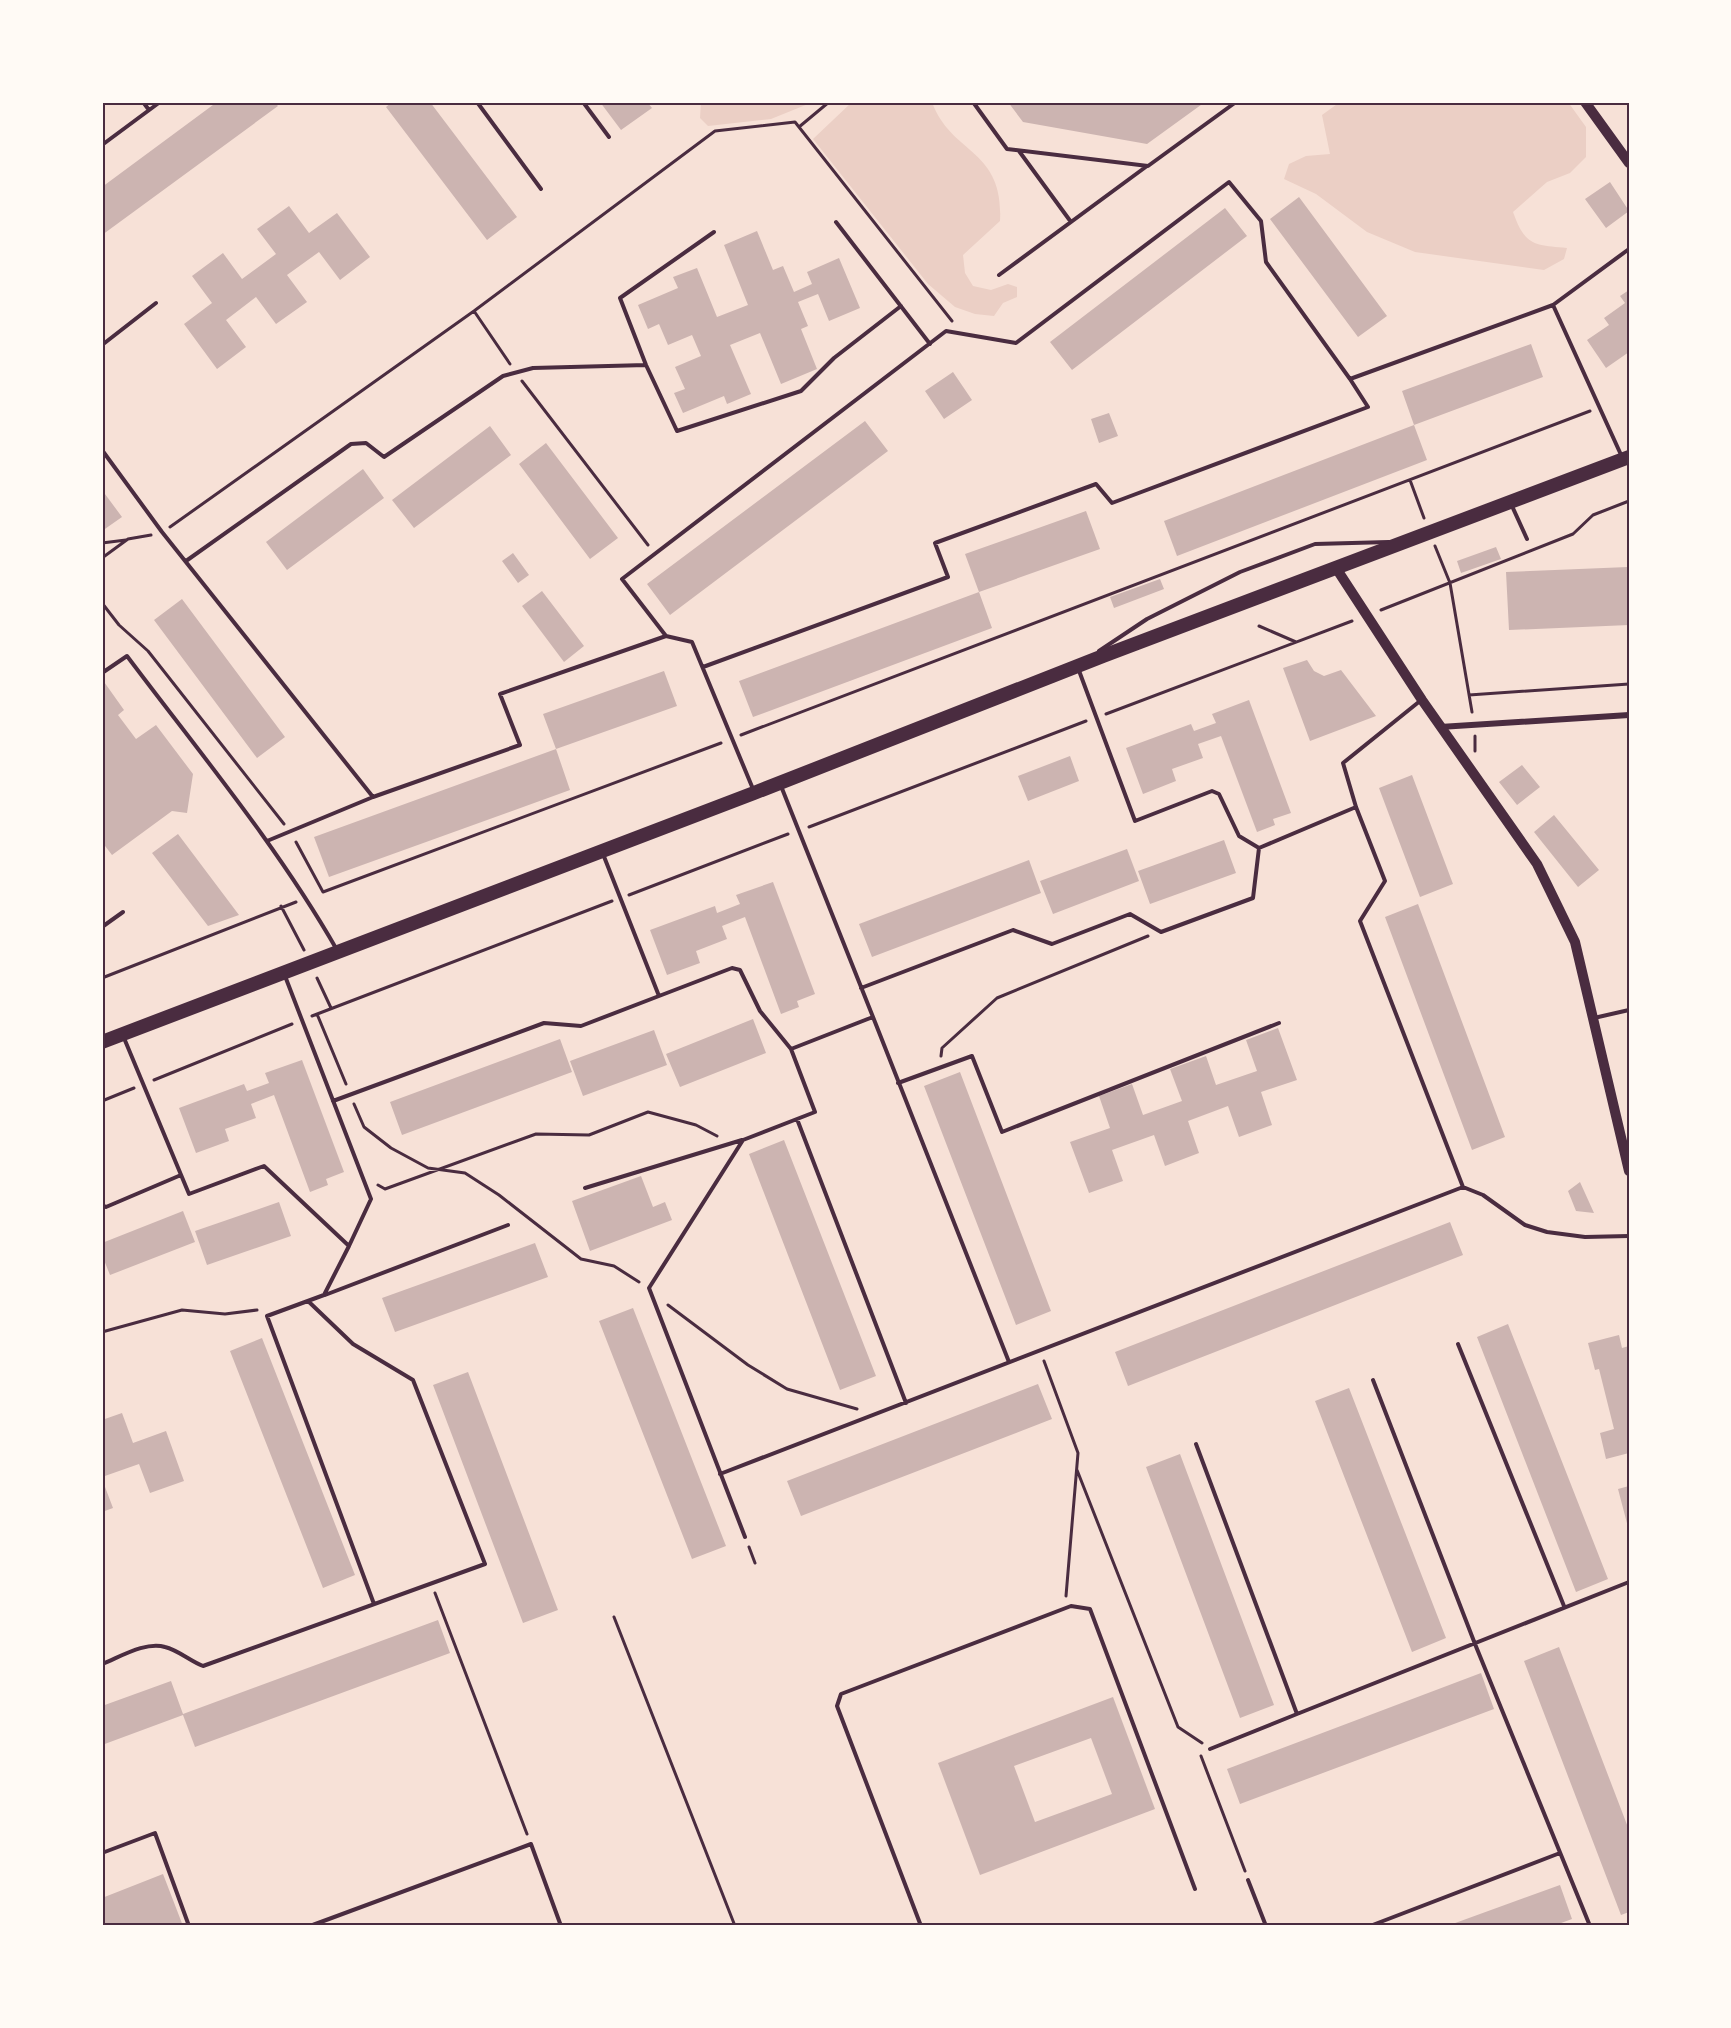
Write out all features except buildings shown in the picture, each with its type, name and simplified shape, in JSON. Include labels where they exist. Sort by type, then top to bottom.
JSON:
[{"type":"highway","points":[[102,1042],[754,793],[1077,666],[1626,458]]},
{"type":"street","points":[[1585,102],[1629,163]]},
{"type":"street","points":[[1336,568],[1440,727],[1537,864],[1575,942],[1629,1172]]},
{"type":"street","points":[[1440,727],[1629,715]]},
{"type":"lane","points":[[143,102],[149,110]]},
{"type":"lane","points":[[102,145],[160,102]]},
{"type":"lane","points":[[477,102],[542,189]]},
{"type":"lane","points":[[584,102],[609,137]]},
{"type":"lane","points":[[973,102],[1007,149],[1148,166]]},
{"type":"lane","points":[[999,275],[1236,102]]},
{"type":"lane","points":[[1019,150],[1071,222]]},
{"type":"lane","points":[[666,636],[622,579],[946,331],[1016,343],[1229,182],[1261,221],[1266,262],[1368,407],[1112,503],[1096,484],[935,543],[948,577],[703,667]]},
{"type":"lane","points":[[836,222],[930,344]]},
{"type":"lane","points":[[714,232],[620,298],[646,365],[677,431],[801,391],[834,358],[901,306]]},
{"type":"lane","points":[[1350,379],[1553,305],[1629,249]]},
{"type":"lane","points":[[102,345],[156,303]]},
{"type":"lane","points":[[1553,305],[1599,407],[1626,458]]},
{"type":"lane","points":[[186,561],[351,444],[366,443],[384,457],[503,376],[533,368],[646,365]]},
{"type":"lane","points":[[102,450],[162,532],[373,797]]},
{"type":"lane","points":[[1510,502],[1527,539]]},
{"type":"lane","points":[[1258,848],[1239,836],[1219,794],[1212,791],[1135,821],[1077,666],[1147,619],[1240,572],[1315,544],[1406,542]]},
{"type":"lane","points":[[267,841],[373,797],[520,745],[500,694],[666,636],[692,642],[754,793]]},
{"type":"lane","points":[[102,673],[127,656],[267,841],[307,899],[337,951]]},
{"type":"lane","points":[[1422,700],[1343,764],[1356,807],[1385,881],[1360,921],[1463,1187],[1492,1200],[1525,1225],[1547,1232],[1585,1237],[1629,1236]]},
{"type":"lane","points":[[779,783],[1009,1362]]},
{"type":"lane","points":[[1258,848],[1356,807]]},
{"type":"lane","points":[[861,988],[1013,930],[1052,944],[1130,914],[1161,932],[1253,898],[1258,848]]},
{"type":"lane","points":[[601,850],[659,996]]},
{"type":"lane","points":[[102,927],[123,912]]},
{"type":"lane","points":[[333,1101],[544,1023],[581,1026],[732,968],[740,970],[760,1011],[791,1049],[815,1113],[743,1140],[585,1188]]},
{"type":"lane","points":[[284,973],[371,1199],[324,1295]]},
{"type":"lane","points":[[1593,1018],[1629,1010]]},
{"type":"lane","points":[[791,1049],[873,1017]]},
{"type":"lane","points":[[898,1083],[972,1056],[1002,1132],[1279,1023]]},
{"type":"lane","points":[[123,1034],[189,1194],[264,1166],[349,1246]]},
{"type":"lane","points":[[797,1119],[906,1403]]},
{"type":"lane","points":[[743,1140],[649,1288],[745,1537]]},
{"type":"lane","points":[[102,1205],[106,1207],[181,1175]]},
{"type":"lane","points":[[720,1474],[1463,1187]]},
{"type":"lane","points":[[374,1604],[267,1316],[508,1225]]},
{"type":"lane","points":[[102,1664],[154,1645],[167,1647],[189,1661],[203,1666],[484,1564],[413,1380],[353,1344],[308,1301]]},
{"type":"lane","points":[[1458,1344],[1564,1606]]},
{"type":"lane","points":[[1373,1380],[1475,1644],[1590,1926]]},
{"type":"lane","points":[[1196,1444],[1297,1714]]},
{"type":"lane","points":[[1210,1749],[1629,1582]]},
{"type":"lane","points":[[921,1926],[837,1706],[841,1694],[1071,1605],[1090,1609],[1195,1889]]},
{"type":"lane","points":[[102,1853],[155,1833],[189,1926]]},
{"type":"lane","points":[[310,1926],[531,1844],[561,1926]]},
{"type":"lane","points":[[1370,1926],[1560,1852]]},
{"type":"lane","points":[[1248,1880],[1266,1926]]},
{"type":"path","points":[[799,127],[829,102]]},
{"type":"path","points":[[102,543],[162,532],[474,311],[715,131],[795,122],[961,332]]},
{"type":"path","points":[[474,311],[516,373],[655,553]]},
{"type":"path","points":[[102,978],[281,906],[307,899],[732,739],[1599,407]]},
{"type":"path","points":[[1410,480],[1450,583],[1474,725],[1475,755]]},
{"type":"path","points":[[102,1101],[317,1014],[1450,583],[1573,534],[1593,515],[1629,501]]},
{"type":"path","points":[[102,558],[128,539]]},
{"type":"path","points":[[102,603],[119,625],[148,651],[290,831],[323,892]]},
{"type":"path","points":[[1259,626],[1296,642]]},
{"type":"path","points":[[1469,695],[1629,684]]},
{"type":"path","points":[[938,1068],[942,1048],[997,998],[1161,932]]},
{"type":"path","points":[[317,1014],[363,1127],[391,1148],[428,1168],[465,1173],[499,1195],[581,1259],[614,1266],[649,1288],[697,1329],[787,1389],[833,1404],[879,1413]]},
{"type":"path","points":[[343,1097],[344,1081]]},
{"type":"path","points":[[374,1183],[385,1189],[536,1134],[589,1135],[648,1112],[696,1125],[732,1143]]},
{"type":"path","points":[[102,1332],[182,1310],[225,1314],[268,1309]]},
{"type":"path","points":[[1040,1350],[1078,1453],[1065,1608]]},
{"type":"path","points":[[1077,1470],[1178,1727],[1210,1749]]},
{"type":"path","points":[[745,1537],[755,1563]]},
{"type":"path","points":[[431,1583],[531,1844]]},
{"type":"path","points":[[614,1617],[735,1926]]},
{"type":"path","points":[[1194,1738],[1248,1880]]},
{"type":"shaded area","points":[[701,102],[813,102],[771,119],[708,126],[700,118]]},
{"type":"shaded area","points":[[852,102],[932,102],[951,133],[985,165],[994,179],[999,197],[1000,221],[963,255],[965,273],[973,286],[991,290],[1008,284],[1017,287],[1017,297],[1003,303],[994,316],[975,314],[955,307],[928,284],[813,139]]},
{"type":"shaded area","points":[[1340,102],[1568,102],[1586,127],[1586,157],[1570,173],[1547,182],[1513,212],[1522,232],[1532,242],[1567,248],[1564,259],[1544,270],[1415,252],[1367,232],[1316,194],[1284,179],[1289,164],[1306,156],[1330,154],[1322,115]]}]
